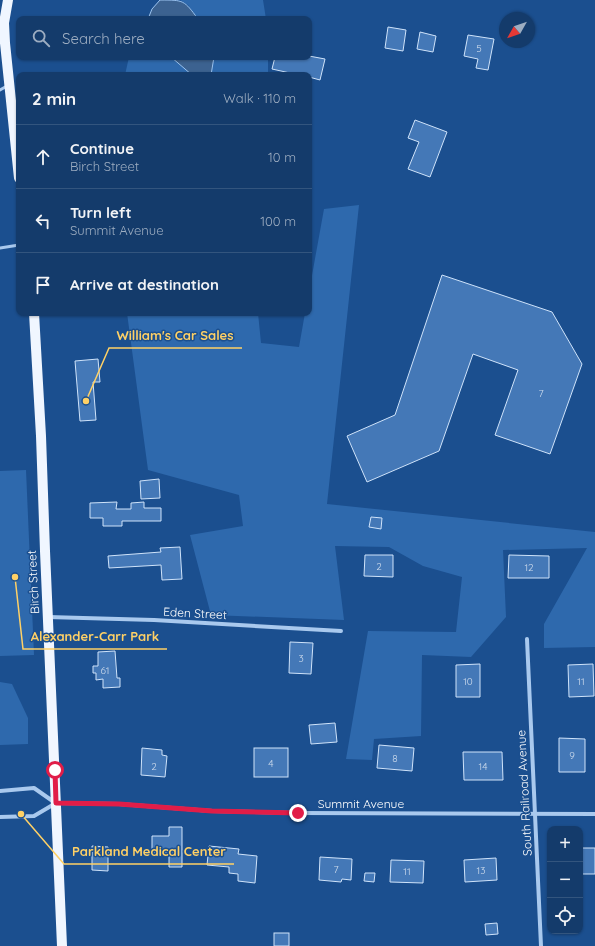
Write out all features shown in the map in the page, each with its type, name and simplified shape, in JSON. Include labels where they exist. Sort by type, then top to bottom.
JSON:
[{"type":"main road","points":[[8,0],[4,23],[6,60],[4,88],[16,160]]},
{"type":"main road","points":[[0,43],[6,60]]},
{"type":"main road","name":"Birch Street","points":[[34,316],[42,436],[62,946]]},
{"type":"street","name":"Eden Street","points":[[48,617],[154,620],[341,632]]},
{"type":"street","name":"South Railroad Avenue","points":[[527,639],[541,946]]},
{"type":"street","points":[[0,791],[34,788],[56,803],[34,816],[0,817]]},
{"type":"street","name":"Summit Avenue","points":[[56,803],[119,804],[220,811],[595,814]]},
{"type":"lane","points":[[0,248],[16,245]]},
{"type":"shaded area","points":[[160,0],[174,0],[183,2],[196,16],[149,16],[152,9]]},
{"type":"shaded area","points":[[180,0],[263,0],[266,16],[196,16],[188,5]]},
{"type":"shaded area","points":[[128,60],[174,60],[188,72],[126,72]]},
{"type":"shaded area","points":[[174,60],[214,60],[212,72],[188,72]]},
{"type":"shaded area","points":[[214,60],[268,60],[268,72],[212,72]]},
{"type":"shaded area","points":[[359,205],[327,504],[595,532],[595,647],[544,648],[544,624],[587,548],[503,550],[506,617],[471,657],[422,655],[421,736],[374,739],[372,760],[346,759],[368,631],[456,632],[462,577],[423,566],[389,547],[335,546],[344,620],[211,615],[190,535],[243,526],[239,495],[148,470],[127,316],[258,316],[261,343],[299,347],[304,316],[312,316],[312,275],[324,209]]},
{"type":"shaded area","points":[[26,470],[34,655],[0,656],[0,471]]},
{"type":"shaded area","points":[[0,682],[12,684],[28,718],[28,744],[0,745]]},
{"type":"building","points":[[388,27],[406,30],[403,51],[385,48]]},
{"type":"building","points":[[420,32],[436,36],[433,52],[417,49]]},
{"type":"building","points":[[468,35],[494,39],[488,70],[476,68],[478,59],[464,56]]},
{"type":"building","points":[[312,57],[325,59],[320,80],[312,78],[312,72],[286,72],[272,69],[274,60],[312,60]]},
{"type":"building","points":[[415,120],[447,132],[430,177],[408,169],[419,142],[408,138]]},
{"type":"building","points":[[442,275],[552,312],[582,364],[550,454],[495,435],[518,370],[473,354],[439,451],[367,482],[347,436],[395,415]]},
{"type":"building","points":[[98,359],[100,382],[93,382],[96,420],[80,421],[75,361]]},
{"type":"building","points":[[159,479],[160,498],[141,499],[140,481]]},
{"type":"building","points":[[117,502],[116,509],[131,509],[131,503],[144,502],[144,508],[161,508],[161,521],[122,521],[122,526],[103,526],[103,518],[90,518],[90,503]]},
{"type":"building","points":[[371,517],[382,518],[381,529],[369,527]]},
{"type":"building","points":[[180,547],[182,579],[162,580],[161,565],[109,568],[108,556],[161,552],[160,548]]},
{"type":"building","points":[[365,555],[393,555],[393,577],[364,576]]},
{"type":"building","points":[[509,555],[549,556],[549,578],[508,578]]},
{"type":"building","points":[[290,642],[313,643],[311,674],[289,673]]},
{"type":"building","points":[[115,651],[117,678],[120,678],[120,687],[103,688],[103,679],[96,680],[96,673],[93,673],[93,666],[98,666],[98,652]]},
{"type":"building","points":[[480,664],[480,697],[456,697],[456,665]]},
{"type":"building","points":[[593,664],[594,696],[569,697],[568,665]]},
{"type":"building","points":[[335,723],[337,742],[311,744],[309,725]]},
{"type":"building","points":[[559,738],[585,739],[585,772],[559,772]]},
{"type":"building","points":[[379,745],[414,748],[412,771],[377,768]]},
{"type":"building","points":[[142,748],[162,750],[162,755],[167,756],[165,777],[141,775]]},
{"type":"building","points":[[254,748],[288,748],[288,777],[254,777]]},
{"type":"building","points":[[463,752],[502,752],[503,780],[464,780]]},
{"type":"building","points":[[169,827],[182,827],[182,867],[169,867],[169,852],[152,852],[152,836],[169,836]]},
{"type":"building","points":[[92,846],[108,847],[108,871],[92,870]]},
{"type":"building","points":[[209,846],[239,849],[238,854],[257,856],[255,883],[238,881],[238,874],[229,873],[229,867],[207,865]]},
{"type":"building","points":[[583,848],[595,848],[595,874],[583,874]]},
{"type":"building","points":[[320,857],[352,859],[351,880],[342,879],[341,882],[319,880]]},
{"type":"building","points":[[496,858],[497,880],[465,882],[464,860]]},
{"type":"building","points":[[391,860],[424,861],[423,883],[390,882]]},
{"type":"building","points":[[365,873],[375,873],[374,882],[364,881]]},
{"type":"building","points":[[497,923],[498,934],[486,935],[485,924]]},
{"type":"building","points":[[274,933],[289,933],[289,946],[274,946]]},
{"type":"place","name":"William's Car Sales","points":[[86,401]]},
{"type":"place","name":"Alexander-Carr Park","points":[[15,577]]},
{"type":"place","name":"Parkland Medical Center","points":[[21,814]]},
{"type":"route","points":[[55,770],[56,803],[119,804],[212,811],[298,813]]}]
